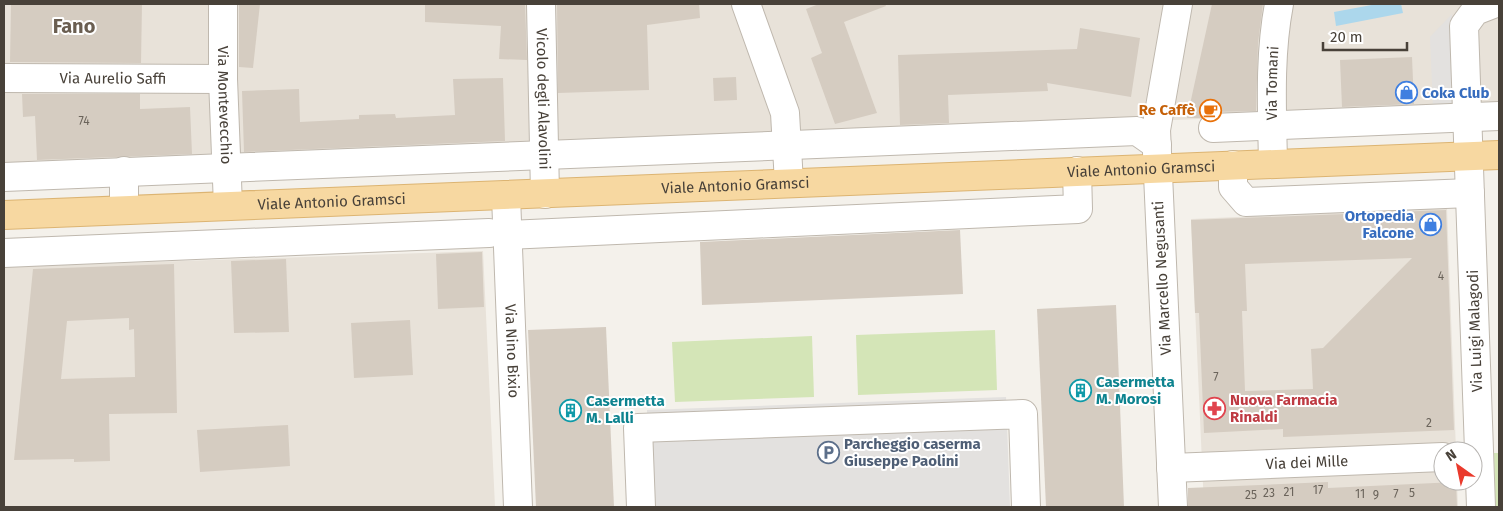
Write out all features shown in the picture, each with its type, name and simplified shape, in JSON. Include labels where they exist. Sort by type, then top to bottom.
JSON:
[{"type":"main road","name":"Viale Antonio Gramsci","points":[[4,215],[506,196],[1077,171],[1157,157],[1232,165],[1499,155]]},
{"type":"street","name":"Via Montevecchio","points":[[214,244],[227,168],[223,78],[223,4]]},
{"type":"street","name":"Vicolo degli Alavolini","points":[[541,4],[545,194]]},
{"type":"street","points":[[746,4],[785,113],[789,183]]},
{"type":"street","name":"Via Marcello Negusanti","points":[[1173,507],[1156,130],[1178,4]]},
{"type":"street","name":"Via Tomani","points":[[1273,164],[1271,71],[1273,34],[1279,4]]},
{"type":"street","points":[[1469,156],[1464,26],[1475,10],[1490,5]]},
{"type":"street","name":"Via Aurelio Saffi","points":[[4,78],[223,78]]},
{"type":"street","points":[[1213,128],[1499,116]]},
{"type":"street","points":[[4,177],[1137,131],[1157,157]]},
{"type":"street","points":[[890,141],[891,179]]},
{"type":"street","name":"Via Luigi Malagodi","points":[[1469,156],[1482,441]]},
{"type":"street","points":[[1232,165],[1233,187],[1246,202],[1470,193]]},
{"type":"street","points":[[124,171],[124,210]]},
{"type":"street","points":[[4,253],[1078,209],[1077,171]]},
{"type":"street","points":[[828,182],[830,219]]},
{"type":"street","name":"Via Nino Bixio","points":[[506,196],[497,234],[518,507]]},
{"type":"street","points":[[423,198],[424,236]]},
{"type":"street","points":[[641,507],[638,428],[1023,414],[1026,507]]},
{"type":"street","name":"Via dei Mille","points":[[1171,468],[1433,456]]},
{"type":"street","name":"Via Luigi Malagodi","points":[[1481,507],[1482,491]]},
{"type":"shaded area","points":[[4,4],[1499,4],[1499,107],[4,167]]},
{"type":"shaded area","points":[[1452,14],[1455,108],[1433,109],[1430,37]]},
{"type":"shaded area","points":[[1447,208],[1456,441],[1433,441],[1433,491],[1457,491],[1458,507],[1204,507],[1191,219]]},
{"type":"shaded area","points":[[483,251],[495,507],[4,507],[4,267]]},
{"type":"shaded area","name":"Parcheggio caserma Giuseppe Paolini","points":[[1006,397],[1010,507],[650,507],[647,410]]},
{"type":"green space","points":[[995,330],[997,390],[858,395],[856,335]]},
{"type":"green space","points":[[812,336],[814,397],[675,402],[672,342]]},
{"type":"green space","points":[[1494,453],[1499,453],[1499,507],[1495,506]]},
{"type":"water","points":[[1377,4],[1401,4],[1403,13],[1336,26],[1334,12]]},
{"type":"building","points":[[11,4],[142,4],[141,63],[10,62]]},
{"type":"building","points":[[239,4],[260,4],[253,68],[239,67]]},
{"type":"building","points":[[425,4],[525,4],[527,60],[499,59],[501,26],[425,22]]},
{"type":"building","points":[[557,4],[699,4],[700,18],[647,25],[649,90],[558,93]]},
{"type":"building","points":[[819,4],[885,4],[886,6],[844,22],[877,113],[835,124],[811,58],[822,53],[806,9]]},
{"type":"building","points":[[1212,4],[1263,4],[1258,43],[1256,111],[1212,112],[1202,118],[1187,118]]},
{"type":"building","points":[[1080,28],[1140,38],[1131,97],[1047,83],[1048,91],[948,95],[949,123],[900,125],[898,55],[1077,49]]},
{"type":"building","points":[[1412,57],[1414,104],[1342,107],[1340,60]]},
{"type":"building","points":[[736,77],[737,100],[714,101],[713,78]]},
{"type":"building","points":[[503,78],[505,141],[244,152],[242,91],[299,89],[300,122],[359,119],[359,115],[395,114],[396,118],[455,115],[453,79]]},
{"type":"building","points":[[22,94],[140,94],[140,109],[190,107],[192,154],[37,160],[35,116],[23,117]]},
{"type":"building","points":[[1446,210],[1454,430],[1283,437],[1283,429],[1204,433],[1199,313],[1195,313],[1191,220]],"holes":[[[1412,258],[1323,348],[1311,349],[1313,389],[1245,391],[1242,311],[1247,311],[1245,264]]]},
{"type":"building","points":[[960,230],[963,294],[702,305],[700,242]]},
{"type":"building","points":[[482,252],[484,307],[438,309],[436,254]]},
{"type":"building","points":[[286,259],[289,332],[234,333],[231,261]]},
{"type":"building","points":[[174,264],[177,413],[109,414],[110,461],[74,462],[74,459],[14,460],[33,269]],"holes":[[[129,318],[129,330],[134,329],[135,377],[61,379],[67,321]]]},
{"type":"building","name":"Casermetta M. Morosi","points":[[1116,305],[1124,507],[1046,507],[1037,309]]},
{"type":"building","points":[[410,320],[413,375],[354,378],[351,323]]},
{"type":"building","name":"Casermetta M. Lalli","points":[[606,327],[614,507],[536,507],[528,330]]},
{"type":"building","points":[[288,425],[290,466],[200,472],[197,430]]},
{"type":"building","points":[[1328,482],[1328,488],[1433,483],[1433,491],[1456,491],[1457,507],[1188,507],[1188,488]]},
{"type":"place","name":"Coka Club","points":[[1406,93]]},
{"type":"place","name":"Re Caffè","points":[[1211,110]]},
{"type":"place","name":"Ortopedia Falcone","points":[[1430,225]]},
{"type":"place","name":"Casermetta M. Morosi","points":[[1080,391]]},
{"type":"place","name":"Nuova Farmacia Rinaldi","points":[[1214,409]]},
{"type":"place","name":"Casermetta M. Lalli","points":[[570,410]]},
{"type":"place","name":"Parcheggio caserma Giuseppe Paolini","points":[[828,453]]},
{"type":"district","name":"Fano","points":[[74,26]]}]
